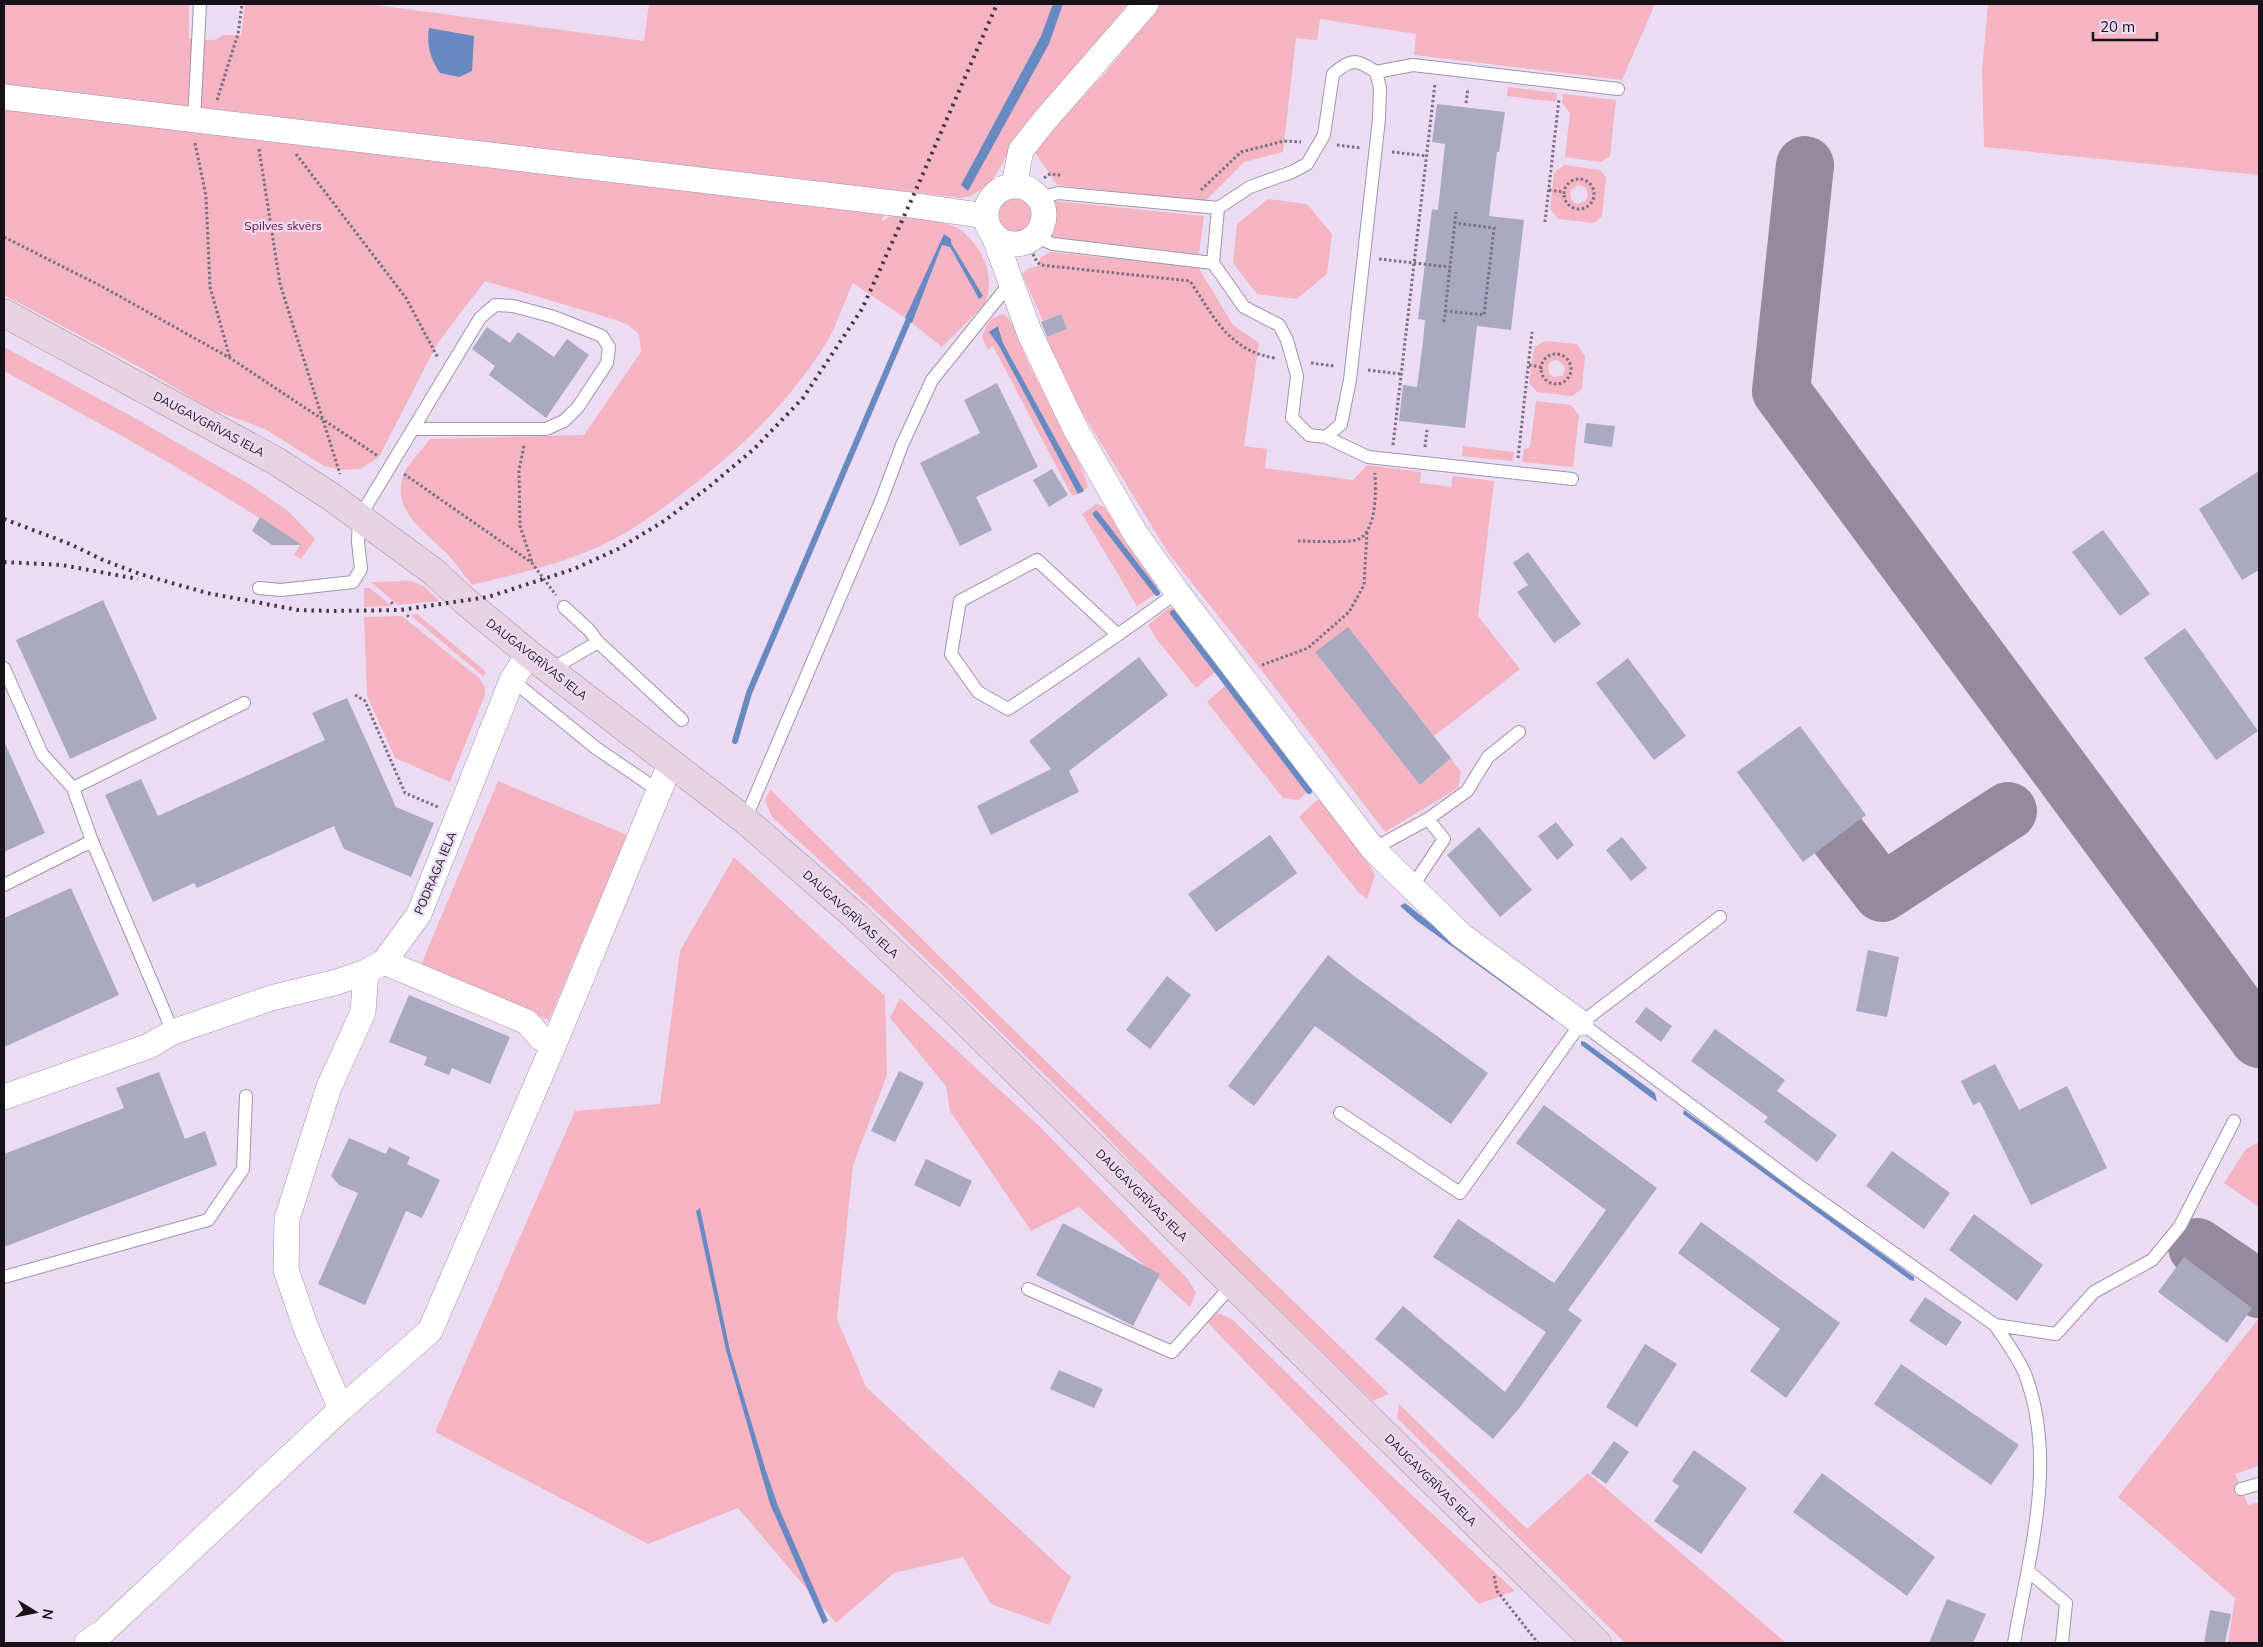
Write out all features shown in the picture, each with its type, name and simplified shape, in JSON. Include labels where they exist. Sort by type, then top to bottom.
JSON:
[{"type":"main road","name":"DAUGAVGRĪVAS IELA","points":[[4,313],[276,461],[360,518],[434,572],[465,602],[529,654],[745,820],[856,916],[1597,1643]]},
{"type":"street","points":[[4,98],[201,128],[252,126],[900,203],[990,226],[1010,244],[1032,239],[1044,219],[1044,211],[1028,191],[1021,150],[1146,4]]},
{"type":"street","points":[[1028,191],[1003,189],[993,196],[987,206],[990,226],[1030,334],[1076,430],[1135,533],[1373,849],[1461,935],[1581,1023]]},
{"type":"street","name":"PODRAGA IELA","points":[[375,967],[419,914],[512,680],[529,654]]},
{"type":"street","points":[[87,1643],[104,1631],[169,1572],[341,1409],[430,1331],[554,1044],[671,762]]},
{"type":"street","points":[[4,1097],[149,1046],[173,1032],[271,998],[337,982],[375,967],[527,1022],[541,1038],[554,1044]]},
{"type":"street","points":[[341,1409],[306,1328],[286,1270],[287,1219],[329,1086],[363,1012],[375,967]]},
{"type":"lane","points":[[200,4],[201,128]]},
{"type":"lane","points":[[1028,191],[1218,208],[1250,187],[1292,172],[1307,164],[1324,135],[1333,74],[1347,62],[1360,62],[1376,72],[1413,65],[1618,90]]},
{"type":"lane","points":[[1326,438],[1341,424],[1351,368],[1376,150],[1380,88],[1376,72]]},
{"type":"lane","points":[[1218,208],[1213,263],[1244,307],[1279,325],[1294,361],[1297,376],[1292,418],[1309,435],[1326,438],[1368,457],[1572,479]]},
{"type":"lane","points":[[1032,239],[1053,244],[1213,263]]},
{"type":"lane","points":[[745,820],[881,501],[902,445],[932,380],[1011,282]]},
{"type":"lane","points":[[259,588],[281,590],[354,582],[361,568],[358,542],[360,518],[480,318],[495,305],[513,306],[554,317],[602,336],[609,347],[607,363],[578,407],[564,420],[546,429],[414,429]]},
{"type":"lane","points":[[1118,635],[1037,560],[960,601],[951,654],[978,692],[1008,709],[1118,635],[1178,592]]},
{"type":"lane","points":[[564,607],[589,630],[598,642],[682,720]]},
{"type":"lane","points":[[550,670],[598,642]]},
{"type":"lane","points":[[4,668],[42,754],[73,788],[92,841],[173,1032]]},
{"type":"lane","points":[[512,680],[596,748],[659,791]]},
{"type":"lane","points":[[73,788],[244,703]]},
{"type":"lane","points":[[1373,849],[1428,819],[1467,791],[1488,757],[1519,732]]},
{"type":"lane","points":[[1412,887],[1444,839],[1428,819]]},
{"type":"lane","points":[[4,885],[92,841]]},
{"type":"lane","points":[[1340,1113],[1460,1194],[1581,1023],[1720,916]]},
{"type":"lane","points":[[1581,1023],[1795,1183],[1995,1325],[2024,1372],[2038,1420],[2041,1481],[2028,1571],[2014,1643]]},
{"type":"lane","points":[[4,1277],[208,1220],[243,1169],[246,1096]]},
{"type":"lane","points":[[1995,1325],[2056,1334],[2094,1292],[2152,1260],[2180,1226],[2234,1121]]},
{"type":"lane","points":[[1028,1289],[1172,1352],[1233,1284]]},
{"type":"lane","points":[[2242,1490],[2259,1484]]},
{"type":"lane","points":[[2028,1571],[2066,1603],[2062,1643]]},
{"type":"path","points":[[230,358],[210,287],[201,128],[214,108],[238,34],[242,4]]},
{"type":"path","points":[[1391,460],[1437,68]]},
{"type":"path","points":[[1545,222],[1561,83]]},
{"type":"path","points":[[252,126],[259,148],[280,284],[342,479]]},
{"type":"path","points":[[278,130],[406,298],[447,373]]},
{"type":"path","points":[[1192,189],[1201,190],[1241,152],[1284,140],[1427,156]]},
{"type":"path","points":[[1028,191],[1050,174],[1069,176]]},
{"type":"path","points":[[1583,179],[1591,186],[1594,196],[1586,207],[1577,209],[1565,201],[1564,192],[1568,183],[1573,180],[1583,179]]},
{"type":"path","points":[[1548,190],[1564,192]]},
{"type":"path","points":[[1444,322],[1456,212]]},
{"type":"path","points":[[1445,311],[1484,315],[1494,228],[1455,223]]},
{"type":"path","points":[[4,236],[103,287],[230,358],[391,465],[532,563]]},
{"type":"path","points":[[1032,239],[1037,262],[1041,265],[1190,281],[1225,334],[1257,355],[1402,374]]},
{"type":"path","points":[[1364,257],[1450,267]]},
{"type":"path","points":[[1516,473],[1532,332]]},
{"type":"path","points":[[1555,354],[1564,356],[1571,369],[1568,378],[1555,384],[1542,376],[1541,366],[1546,358],[1555,354]]},
{"type":"path","points":[[1529,365],[1541,366]]},
{"type":"path","points":[[527,429],[519,470],[520,526],[532,563],[564,607]]},
{"type":"path","points":[[1239,672],[1308,648],[1349,612],[1364,585],[1367,532],[1375,508],[1374,458]]},
{"type":"path","points":[[1298,541],[1356,540],[1367,532]]},
{"type":"path","points":[[355,695],[365,701],[405,793],[459,816]]},
{"type":"path","points":[[1493,1574],[1497,1591],[1538,1643]]},
{"type":"green space","name":"Spilves skvērs","points":[[4,4],[189,4],[189,39],[215,40],[223,35],[241,35],[245,4],[368,4],[644,41],[649,4],[1053,4],[1041,36],[961,185],[1049,44],[1063,4],[1128,4],[1018,139],[989,185],[970,196],[961,198],[895,190],[881,222],[894,215],[900,215],[929,219],[956,227],[969,237],[986,264],[989,284],[988,295],[984,305],[942,347],[912,323],[942,245],[950,247],[979,299],[951,243],[951,239],[944,234],[905,318],[853,283],[828,341],[792,391],[736,449],[675,499],[628,531],[595,548],[544,567],[472,585],[452,559],[420,528],[406,510],[402,500],[401,488],[403,476],[408,467],[430,439],[584,435],[641,352],[639,334],[628,325],[616,320],[485,281],[437,344],[379,457],[360,469],[342,470],[324,466],[265,429],[211,409],[143,369],[4,295]]},
{"type":"green space","points":[[1161,4],[1655,4],[1622,80],[1414,55],[1416,34],[1320,19],[1317,40],[1296,38],[1283,152],[1244,162],[1205,201],[1057,185],[1033,149],[1106,72]]},
{"type":"green space","points":[[1988,4],[2259,4],[2259,175],[1984,147],[1982,71]]},
{"type":"green space","points":[[1508,87],[1557,93],[1556,102],[1507,96]]},
{"type":"green space","points":[[1563,94],[1616,100],[1610,156],[1601,162],[1565,157],[1570,113],[1562,103]]},
{"type":"green space","points":[[1564,165],[1600,170],[1606,178],[1602,216],[1594,223],[1558,219],[1550,209],[1554,173]],"holes":[[[1578,185],[1585,187],[1588,195],[1586,200],[1578,204],[1572,201],[1570,197],[1571,190]]]},
{"type":"green space","points":[[1016,198],[1023,199],[1029,203],[1033,209],[1033,223],[1029,229],[1023,233],[1016,234],[1009,233],[1003,229],[999,223],[998,216],[999,209],[1003,203],[1009,199]]},
{"type":"green space","points":[[1268,199],[1307,204],[1332,234],[1327,274],[1297,299],[1257,294],[1233,263],[1237,224]]},
{"type":"green space","points":[[1054,201],[1204,216],[1199,254],[1051,237]]},
{"type":"green space","points":[[1050,252],[1198,267],[1233,325],[1259,343],[1244,446],[1267,449],[1265,468],[1353,480],[1367,465],[1421,472],[1420,483],[1451,487],[1453,476],[1494,481],[1478,616],[1520,669],[1433,737],[1348,628],[1315,652],[1420,785],[1451,758],[1461,773],[1458,788],[1385,832],[1266,676],[1169,554],[1077,404],[1043,339],[1066,329],[1061,314],[1043,321],[1022,274],[1029,268],[1037,267],[1041,257]]},
{"type":"green space","points":[[1004,314],[1015,330],[1028,362],[1076,454],[1088,486],[1084,491],[1003,343],[999,327],[990,333],[999,346],[1078,494],[1072,496],[993,346],[988,350],[982,337],[989,322],[995,317]]},
{"type":"green space","points":[[1545,341],[1577,344],[1585,356],[1582,388],[1573,396],[1537,392],[1529,383],[1534,347]],"holes":[[[1557,360],[1564,365],[1565,370],[1562,376],[1553,377],[1549,373],[1548,365],[1552,361]]]},
{"type":"green space","points":[[4,347],[131,416],[249,484],[288,511],[315,539],[301,559],[294,555],[300,545],[228,498],[154,454],[4,371]]},
{"type":"green space","points":[[1536,401],[1571,405],[1579,415],[1573,467],[1522,462],[1524,449],[1530,447]]},
{"type":"green space","points":[[1463,446],[1514,452],[1513,461],[1462,456]]},
{"type":"green space","points":[[1096,504],[1103,506],[1156,578],[1157,593],[1137,606],[1082,514]]},
{"type":"green space","points":[[411,581],[425,587],[439,601],[398,605],[371,582]]},
{"type":"green space","points":[[364,588],[370,588],[392,606],[364,607]]},
{"type":"green space","points":[[1177,607],[1221,667],[1196,688],[1158,641],[1148,625],[1169,608]]},
{"type":"green space","points":[[417,614],[486,673],[483,676],[410,615]]},
{"type":"green space","points":[[402,616],[480,679],[485,688],[485,695],[450,782],[395,758],[367,696],[364,617]]},
{"type":"green space","points":[[1227,684],[1237,684],[1314,784],[1299,800],[1283,798],[1207,702]]},
{"type":"green space","points":[[498,781],[627,835],[549,1020],[421,965]]},
{"type":"green space","points":[[770,789],[1022,1038],[1389,1394],[1373,1401],[1162,1195],[1090,1119],[890,924],[772,817],[765,801]]},
{"type":"green space","points":[[1317,800],[1324,801],[1362,852],[1375,875],[1367,899],[1358,892],[1299,817]]},
{"type":"green space","points":[[734,857],[885,996],[887,1075],[853,1165],[837,1319],[866,1387],[1071,1577],[1049,1625],[991,1604],[963,1557],[894,1573],[836,1623],[738,1508],[648,1544],[435,1432],[575,1111],[660,1104],[680,951]]},
{"type":"green space","points":[[900,998],[1039,1126],[1188,1279],[1196,1293],[1190,1307],[1079,1207],[1031,1231],[950,1111],[946,1086],[890,1018]]},
{"type":"green space","points":[[2259,1142],[2259,1207],[2224,1183],[2246,1149]]},
{"type":"green space","points":[[1217,1313],[1232,1319],[1380,1465],[1515,1591],[1479,1604],[1207,1322]]},
{"type":"green space","points":[[2259,1318],[2259,1466],[2235,1474],[2248,1505],[2259,1502],[2259,1643],[2228,1643],[2235,1598],[2118,1497]]},
{"type":"green space","points":[[1399,1404],[1527,1529],[1588,1473],[1786,1643],[1625,1643],[1397,1418]]},
{"type":"water","points":[[1053,4],[1063,4],[1049,44],[968,191],[961,185],[1041,36]]},
{"type":"water","points":[[429,28],[474,36],[472,71],[459,77],[440,73],[430,52]]},
{"type":"water","points":[[944,234],[951,239],[951,243],[983,296],[979,299],[950,247],[942,245],[912,323],[905,318]]},
{"type":"water","points":[[998,326],[1003,343],[1084,491],[1078,494],[999,346],[989,332]]},
{"type":"water","points":[[1405,903],[1488,969],[1554,1016],[1554,1020],[1417,921],[1400,906]]},
{"type":"water","points":[[1581,1041],[1655,1093],[1657,1102],[1581,1045]]},
{"type":"water","points":[[1684,1110],[1914,1277],[1914,1281],[1910,1280],[1683,1114]]},
{"type":"water","points":[[700,1208],[730,1351],[778,1506],[828,1621],[823,1624],[770,1504],[726,1350],[696,1211]]},
{"type":"building","points":[[1437,104],[1505,112],[1499,152],[1497,152],[1489,216],[1524,220],[1511,330],[1477,326],[1465,428],[1399,421],[1403,385],[1417,387],[1423,342],[1425,320],[1418,319],[1432,209],[1438,210],[1445,144],[1432,142]]},
{"type":"building","points":[[1061,314],[1067,329],[1047,337],[1041,322]]},
{"type":"building","points":[[487,327],[510,343],[518,332],[554,357],[567,339],[589,355],[546,418],[489,375],[495,366],[472,349]]},
{"type":"building","points":[[997,383],[1038,467],[976,497],[992,530],[960,546],[920,463],[980,433],[964,400]]},
{"type":"building","points":[[1586,423],[1615,426],[1612,447],[1584,443]]},
{"type":"building","points":[[1052,469],[1068,495],[1049,507],[1033,480]]},
{"type":"building","points":[[2259,471],[2259,570],[2242,580],[2199,509]]},
{"type":"building","points":[[260,517],[302,545],[272,545],[252,531]]},
{"type":"building","points":[[2103,530],[2150,594],[2120,616],[2072,552]]},
{"type":"building","points":[[1528,552],[1581,624],[1554,643],[1517,592],[1528,585],[1513,563]]},
{"type":"building","points":[[103,600],[157,719],[70,759],[16,640]]},
{"type":"building","points":[[1348,627],[1451,758],[1420,785],[1315,652]]},
{"type":"building","points":[[2185,628],[2258,731],[2216,760],[2144,658]]},
{"type":"building","points":[[1139,657],[1168,695],[1069,771],[1079,792],[991,835],[977,806],[1051,769],[1029,741]]},
{"type":"building","points":[[1628,658],[1686,736],[1654,760],[1596,683]]},
{"type":"building","points":[[347,698],[396,807],[434,823],[411,877],[344,849],[334,826],[197,888],[194,883],[153,902],[105,795],[141,779],[158,816],[325,740],[312,713]]},
{"type":"building","points":[[1800,726],[1866,815],[1803,862],[1737,772]]},
{"type":"building","points":[[4,741],[45,833],[4,852]]},
{"type":"building","points":[[1556,822],[1574,845],[1557,860],[1538,836]]},
{"type":"building","points":[[1479,827],[1532,890],[1500,917],[1447,855]]},
{"type":"building","points":[[1270,835],[1297,873],[1216,932],[1188,894]]},
{"type":"building","points":[[1622,837],[1647,868],[1631,881],[1606,850]]},
{"type":"building","points":[[71,888],[119,995],[4,1047],[4,918]]},
{"type":"building","points":[[1868,950],[1899,957],[1887,1017],[1856,1011]]},
{"type":"building","points":[[1328,955],[1488,1073],[1451,1124],[1315,1026],[1254,1106],[1228,1086]]},
{"type":"building","points":[[1167,976],[1191,995],[1150,1049],[1126,1030]]},
{"type":"building","points":[[409,995],[510,1037],[490,1084],[452,1068],[449,1075],[424,1065],[427,1057],[389,1042]]},
{"type":"building","points":[[1646,1007],[1672,1026],[1661,1042],[1635,1022]]},
{"type":"building","points":[[1715,1029],[1785,1080],[1777,1091],[1837,1135],[1817,1162],[1764,1122],[1768,1117],[1691,1061]]},
{"type":"building","points":[[1995,1064],[2019,1110],[2067,1086],[2107,1168],[2031,1205],[1980,1102],[1973,1105],[1961,1081]]},
{"type":"building","points":[[899,1071],[924,1083],[895,1142],[871,1131]]},
{"type":"building","points":[[159,1072],[185,1139],[205,1131],[217,1165],[4,1247],[4,1154],[124,1108],[116,1088]]},
{"type":"building","points":[[1544,1105],[1657,1188],[1568,1310],[1582,1320],[1521,1406],[1493,1439],[1375,1339],[1403,1306],[1505,1392],[1546,1332],[1433,1257],[1458,1219],[1554,1283],[1606,1210],[1516,1143]]},
{"type":"building","points":[[349,1138],[386,1154],[389,1147],[410,1157],[407,1164],[440,1180],[422,1218],[406,1211],[365,1305],[318,1284],[358,1193],[339,1185],[331,1176]]},
{"type":"building","points":[[1892,1151],[1950,1193],[1924,1229],[1866,1186]]},
{"type":"building","points":[[926,1159],[972,1181],[960,1207],[914,1185]]},
{"type":"building","points":[[1974,1214],[2043,1265],[2017,1301],[1949,1250]]},
{"type":"building","points":[[1701,1222],[1840,1323],[1786,1398],[1750,1371],[1780,1329],[1678,1253]]},
{"type":"building","points":[[1063,1223],[1160,1274],[1133,1326],[1036,1275]]},
{"type":"building","points":[[2184,1257],[2252,1308],[2227,1343],[2158,1292]]},
{"type":"building","points":[[1925,1297],[1962,1322],[1946,1346],[1909,1321]]},
{"type":"building","points":[[1645,1344],[1677,1364],[1637,1427],[1606,1407]]},
{"type":"building","points":[[1901,1364],[2019,1445],[1991,1485],[1874,1404]]},
{"type":"building","points":[[1059,1370],[1103,1389],[1094,1408],[1050,1389]]},
{"type":"building","points":[[1614,1441],[1629,1452],[1606,1484],[1591,1473]]},
{"type":"building","points":[[1694,1450],[1747,1488],[1701,1554],[1654,1521],[1679,1486],[1672,1481]]},
{"type":"building","points":[[1822,1473],[1935,1557],[1907,1596],[1793,1512]]},
{"type":"building","points":[[1947,1599],[1986,1614],[1973,1643],[1929,1643]]},
{"type":"building","points":[[2210,1610],[2231,1614],[2225,1643],[2204,1643]]},
{"type":"waterway","points":[[735,741],[749,693],[912,312]]},
{"type":"waterway","points":[[1096,514],[1157,593]]},
{"type":"waterway","points":[[1173,613],[1309,791]]},
{"type":"taxiway","points":[[1805,165],[1781,391],[2259,1039]]},
{"type":"taxiway","points":[[1838,836],[1882,893],[2008,811]]},
{"type":"taxiway","points":[[2197,1247],[2259,1289]]},
{"type":"railway","points":[[4,519],[70,544],[103,560],[140,574],[207,593],[298,610],[400,610],[488,597],[574,569],[618,549],[664,521],[710,486],[754,449],[803,398],[862,309],[997,4]]},
{"type":"railway","points":[[4,562],[62,565],[138,579]]}]
